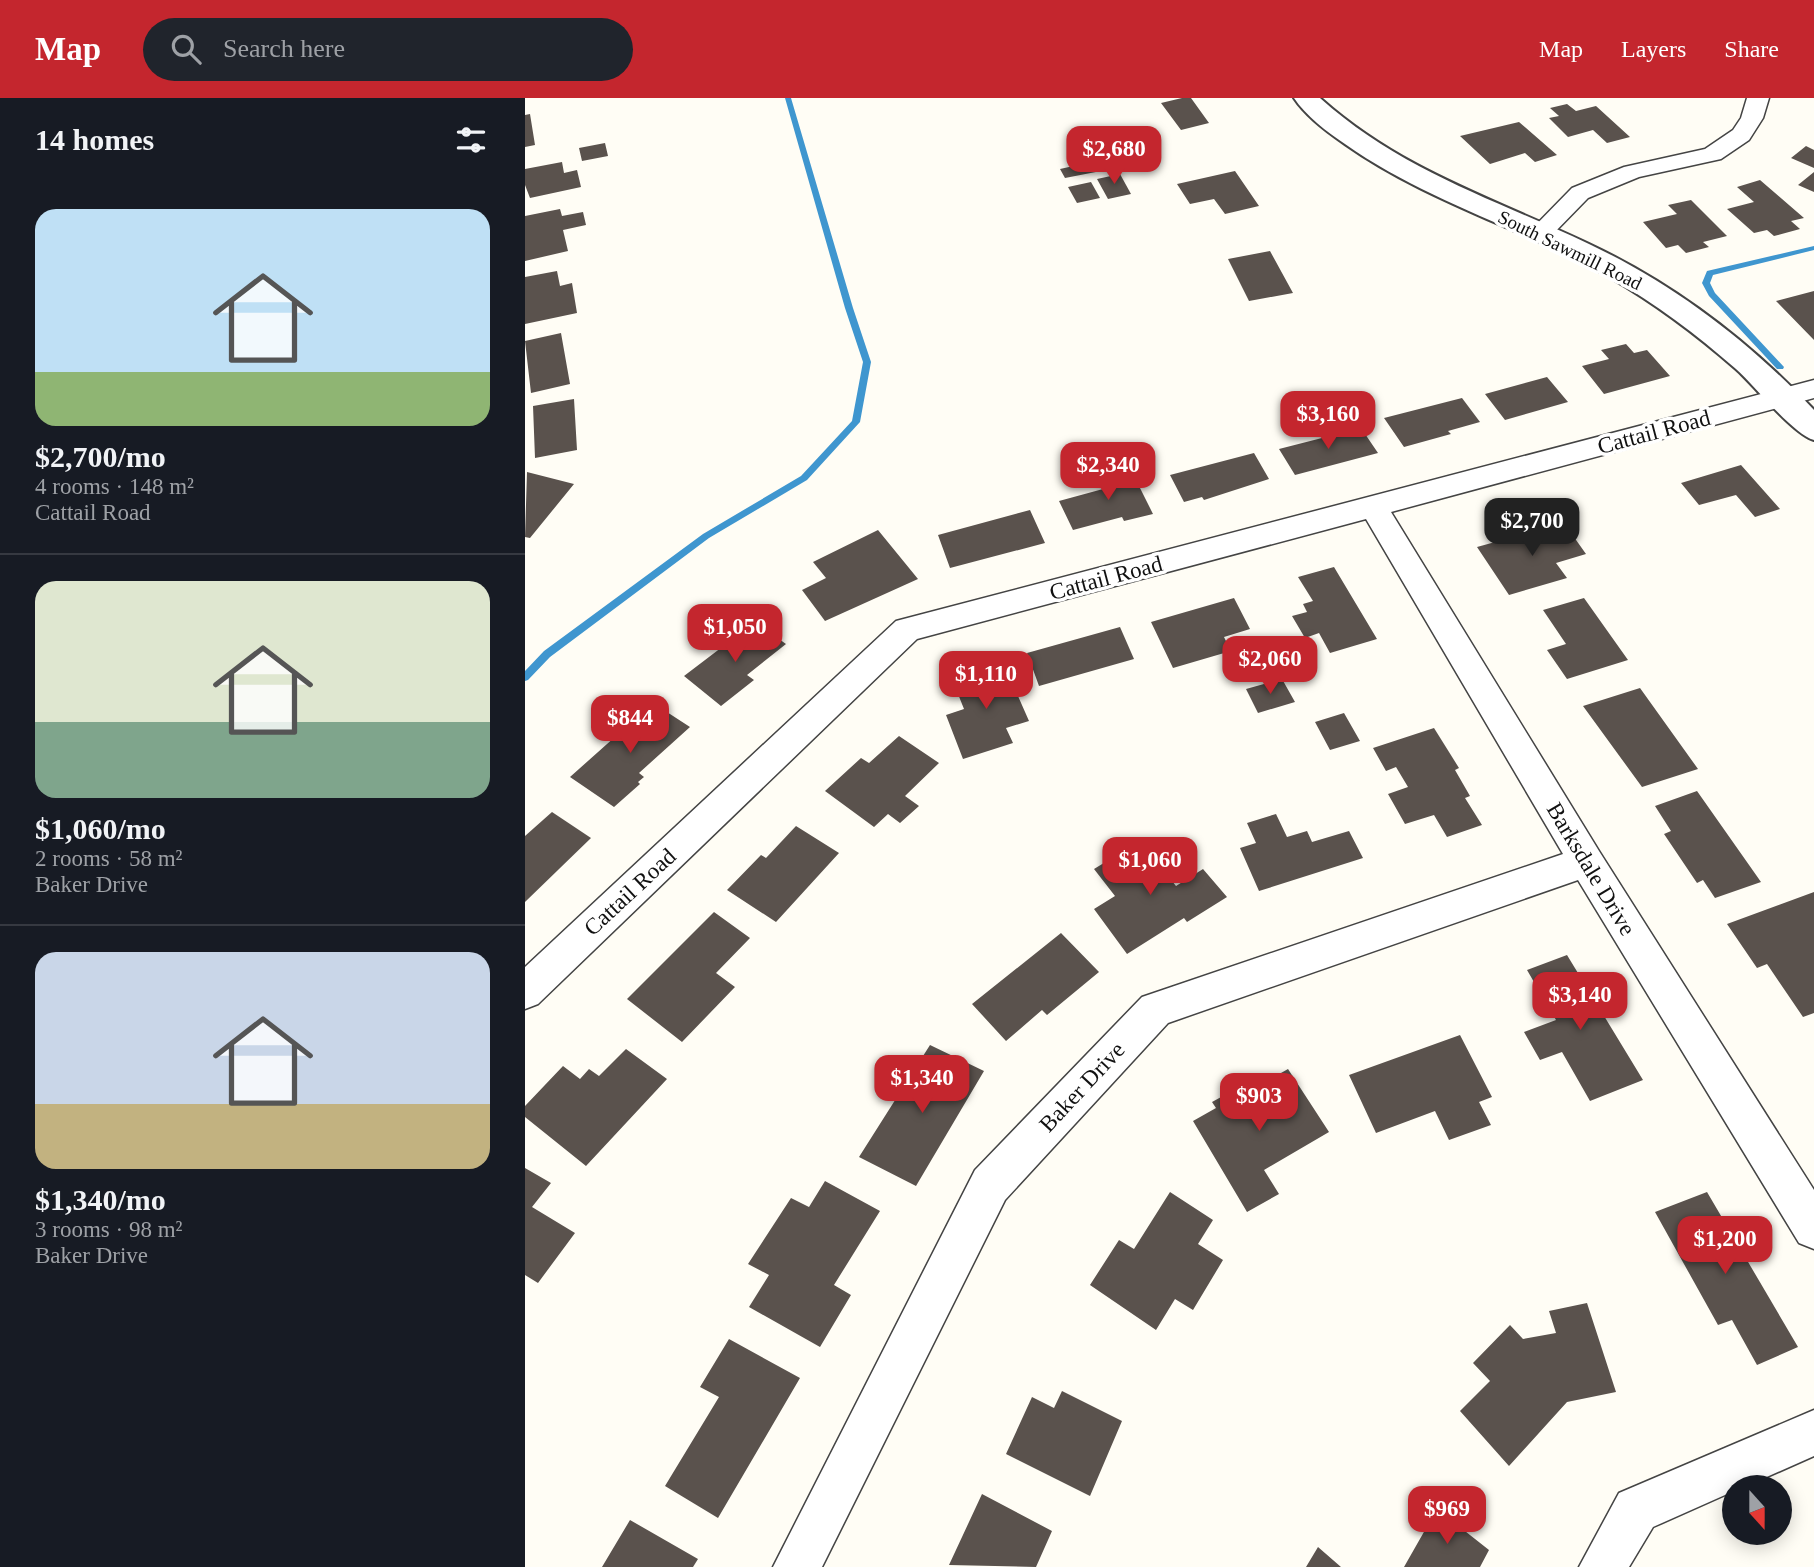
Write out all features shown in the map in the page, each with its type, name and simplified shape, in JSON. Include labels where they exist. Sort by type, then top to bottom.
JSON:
[{"type":"street","name":"South Sawmill Road","points":[[1306,98],[1346,132],[1388,162],[1620,271],[1696,319],[1799,393],[1814,429]]},
{"type":"street","points":[[1540,233],[1580,193],[1632,172],[1713,154],[1741,135],[1752,118],[1758,98]]},
{"type":"street","name":"Cattail Road","points":[[525,992],[907,630],[1799,393]]},
{"type":"street","name":"Barksdale Drive","points":[[1374,508],[1586,862],[1814,1227]]},
{"type":"street","name":"Baker Drive","points":[[797,1567],[990,1185],[1155,1010],[1586,862]]},
{"type":"street","points":[[1603,1567],[1636,1510],[1814,1433]]},
{"type":"building","points":[[1191,98],[1209,123],[1181,130],[1161,103]]},
{"type":"building","points":[[1567,104],[1576,111],[1596,106],[1630,137],[1607,143],[1593,130],[1568,137],[1549,118],[1559,116],[1550,108]]},
{"type":"building","points":[[530,114],[535,145],[525,147],[525,115]]},
{"type":"building","points":[[1519,122],[1557,155],[1535,162],[1525,153],[1490,164],[1460,136]]},
{"type":"building","points":[[605,143],[608,156],[582,161],[579,148]]},
{"type":"building","points":[[1806,146],[1814,150],[1814,168],[1791,158]]},
{"type":"building","points":[[1096,161],[1101,171],[1065,178],[1060,169]]},
{"type":"building","points":[[562,162],[564,173],[577,170],[581,187],[530,198],[525,185],[525,169]]},
{"type":"building","points":[[1235,171],[1259,206],[1225,214],[1214,199],[1190,204],[1177,184]]},
{"type":"building","points":[[1814,172],[1814,192],[1798,185]]},
{"type":"building","points":[[1120,174],[1131,194],[1108,199],[1097,179]]},
{"type":"building","points":[[1760,180],[1804,218],[1791,221],[1800,229],[1774,236],[1767,230],[1754,233],[1727,209],[1754,202],[1737,187]]},
{"type":"building","points":[[1091,182],[1100,198],[1077,203],[1068,187]]},
{"type":"building","points":[[1691,200],[1727,236],[1703,242],[1709,247],[1686,253],[1678,245],[1666,248],[1643,222],[1677,214],[1668,205]]},
{"type":"building","points":[[560,209],[562,216],[583,212],[586,225],[563,230],[568,251],[525,261],[525,216]]},
{"type":"building","points":[[1270,251],[1293,293],[1249,301],[1228,259]]},
{"type":"building","points":[[557,271],[560,286],[572,283],[577,313],[525,324],[525,277]]},
{"type":"building","points":[[1814,291],[1814,340],[1776,301]]},
{"type":"building","points":[[561,333],[570,384],[531,393],[525,341]]},
{"type":"building","points":[[1626,344],[1634,353],[1647,350],[1670,376],[1604,394],[1582,366],[1609,359],[1601,350]]},
{"type":"building","points":[[1547,377],[1568,402],[1505,420],[1485,394]]},
{"type":"building","points":[[1462,398],[1480,422],[1448,431],[1451,434],[1404,447],[1384,418]]},
{"type":"building","points":[[574,399],[577,450],[535,458],[533,406]]},
{"type":"building","points":[[1361,428],[1378,453],[1295,475],[1279,449]]},
{"type":"building","points":[[1254,453],[1269,479],[1204,500],[1202,497],[1184,502],[1170,475]]},
{"type":"building","points":[[1741,465],[1780,509],[1755,517],[1736,495],[1699,505],[1681,483]]},
{"type":"building","points":[[1131,470],[1153,514],[1124,521],[1122,517],[1073,530],[1059,501],[1103,489],[1098,479]]},
{"type":"building","points":[[527,472],[574,484],[530,538],[525,537]]},
{"type":"building","points":[[1030,510],[1045,543],[950,568],[938,535]]},
{"type":"building","points":[[1564,523],[1586,554],[1556,563],[1567,578],[1509,595],[1477,547]]},
{"type":"building","points":[[878,530],[918,579],[825,621],[802,590],[826,578],[813,562]]},
{"type":"building","points":[[1334,567],[1377,639],[1330,653],[1319,633],[1305,638],[1292,616],[1307,612],[1303,604],[1313,601],[1298,577]]},
{"type":"building","points":[[1234,598],[1250,629],[1224,637],[1231,651],[1173,668],[1151,622]]},
{"type":"building","points":[[1584,598],[1628,660],[1567,679],[1547,650],[1566,644],[1543,610]]},
{"type":"building","points":[[755,622],[786,644],[747,675],[754,680],[721,706],[684,676]]},
{"type":"building","points":[[1120,627],[1134,659],[1039,686],[1027,653]]},
{"type":"building","points":[[1003,662],[1029,721],[1006,728],[1013,743],[963,759],[946,715],[964,709],[952,679]]},
{"type":"building","points":[[1282,679],[1295,702],[1258,713],[1246,689]]},
{"type":"building","points":[[1640,688],[1698,769],[1642,787],[1583,706]]},
{"type":"building","points":[[653,703],[690,727],[639,773],[644,777],[638,782],[640,784],[614,807],[570,777]]},
{"type":"building","points":[[1344,713],[1360,741],[1330,750],[1315,722]]},
{"type":"building","points":[[1434,728],[1459,768],[1455,770],[1470,796],[1465,798],[1482,825],[1447,837],[1434,815],[1405,824],[1388,794],[1408,787],[1396,767],[1386,771],[1373,748]]},
{"type":"building","points":[[899,736],[939,763],[905,796],[919,806],[900,823],[888,814],[874,827],[825,791],[861,758],[869,763]]},
{"type":"building","points":[[1697,791],[1761,882],[1715,898],[1703,880],[1697,883],[1664,834],[1671,831],[1655,806]]},
{"type":"building","points":[[552,812],[591,838],[525,902],[525,836]]},
{"type":"building","points":[[1276,814],[1287,837],[1307,831],[1312,842],[1349,831],[1363,858],[1259,891],[1240,848],[1256,843],[1247,823]]},
{"type":"building","points":[[796,826],[839,853],[776,922],[727,890],[761,855],[766,858]]},
{"type":"building","points":[[1140,841],[1176,886],[1203,869],[1227,897],[1187,922],[1184,918],[1127,954],[1094,909],[1115,896],[1094,869]]},
{"type":"building","points":[[1814,892],[1814,1013],[1803,1017],[1767,964],[1757,968],[1727,924]]},
{"type":"building","points":[[714,912],[750,938],[716,973],[735,987],[682,1042],[627,999]]},
{"type":"building","points":[[1061,933],[1099,972],[1047,1015],[1042,1010],[1006,1041],[972,1004]]},
{"type":"building","points":[[1567,955],[1643,1080],[1590,1101],[1562,1052],[1540,1060],[1524,1032],[1556,1020],[1527,970]]},
{"type":"building","points":[[1460,1035],[1492,1097],[1479,1102],[1491,1125],[1449,1140],[1435,1111],[1376,1133],[1349,1075]]},
{"type":"building","points":[[930,1045],[984,1071],[916,1186],[859,1157]]},
{"type":"building","points":[[626,1049],[667,1079],[586,1166],[525,1117],[525,1106],[563,1066],[580,1079],[589,1069],[599,1076]]},
{"type":"building","points":[[1288,1069],[1329,1132],[1264,1170],[1279,1194],[1247,1212],[1193,1121],[1216,1108],[1212,1102],[1254,1079],[1258,1086]]},
{"type":"building","points":[[525,1168],[551,1183],[532,1207],[575,1233],[538,1283],[525,1275]]},
{"type":"building","points":[[825,1181],[880,1211],[834,1285],[851,1295],[820,1347],[749,1307],[769,1275],[748,1264],[791,1198],[809,1207]]},
{"type":"building","points":[[1170,1192],[1213,1220],[1198,1244],[1223,1260],[1193,1310],[1175,1299],[1156,1330],[1090,1285],[1119,1240],[1134,1249]]},
{"type":"building","points":[[1707,1192],[1798,1347],[1757,1365],[1732,1320],[1718,1325],[1655,1212]]},
{"type":"building","points":[[1587,1303],[1616,1392],[1567,1402],[1509,1466],[1460,1411],[1490,1381],[1473,1363],[1510,1325],[1523,1339],[1556,1333],[1549,1311]]},
{"type":"building","points":[[729,1339],[800,1378],[718,1518],[665,1486],[719,1397],[700,1387]]},
{"type":"building","points":[[1062,1391],[1122,1421],[1090,1496],[1006,1454],[1032,1397],[1054,1408]]},
{"type":"building","points":[[982,1494],[1052,1531],[1036,1567],[949,1565]]},
{"type":"building","points":[[1437,1509],[1489,1550],[1480,1567],[1404,1567]]},
{"type":"building","points":[[630,1520],[698,1559],[693,1567],[602,1567]]},
{"type":"building","points":[[1318,1547],[1341,1567],[1306,1567]]},
{"type":"waterway","points":[[525,677],[547,654],[706,536],[804,478],[856,422],[867,362],[788,98]]},
{"type":"waterway","points":[[1780,367],[1712,294],[1706,283],[1710,273],[1814,248]]}]
